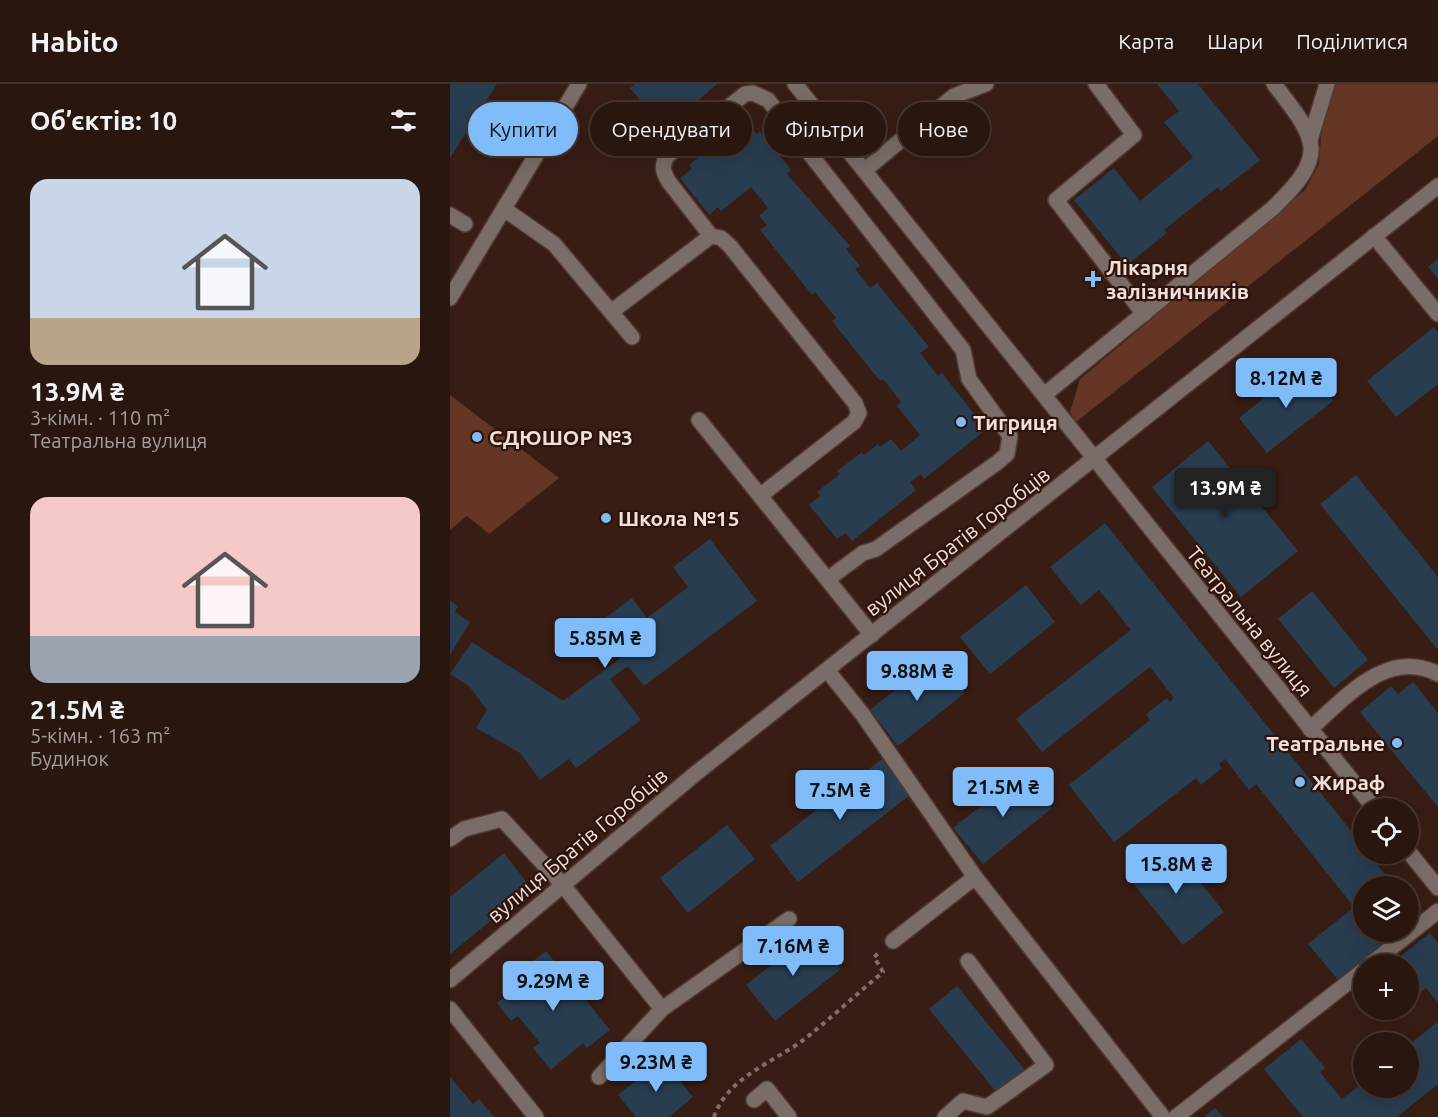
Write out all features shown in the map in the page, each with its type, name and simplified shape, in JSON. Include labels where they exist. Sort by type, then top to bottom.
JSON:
[{"type":"street","points":[[450,298],[579,84]]},
{"type":"street","name":"Театральна вулиця","points":[[795,84],[1366,798]]},
{"type":"street","points":[[865,170],[951,90],[986,84]]},
{"type":"street","points":[[1096,84],[1134,135],[1056,200],[1144,314]]},
{"type":"street","points":[[1044,395],[1286,195],[1307,170],[1312,157],[1310,140],[1300,117],[1274,84]]},
{"type":"street","points":[[1310,140],[1327,84]]},
{"type":"street","points":[[761,495],[854,422],[859,413],[855,403],[730,246],[721,238],[711,236],[663,172],[663,162],[667,156],[745,94],[760,95],[768,100],[963,350],[969,379],[1010,436],[1011,444],[1007,454],[998,462],[876,549],[863,553],[828,579]]},
{"type":"street","name":"вулиця Братів Горобців","points":[[450,980],[562,884],[828,670],[1438,186]]},
{"type":"street","points":[[504,209],[554,244],[632,337]]},
{"type":"street","points":[[450,215],[465,224]]},
{"type":"street","points":[[611,312],[711,236]]},
{"type":"street","points":[[1374,236],[1438,314]]},
{"type":"street","points":[[699,420],[872,635]]},
{"type":"street","points":[[1310,729],[1384,669],[1405,665],[1427,668],[1438,674]]},
{"type":"street","points":[[828,670],[863,715],[975,877],[1163,1117]]},
{"type":"street","points":[[450,839],[464,829],[502,819],[562,884],[662,1009]]},
{"type":"street","points":[[1419,864],[1438,888]]},
{"type":"street","points":[[893,941],[975,877]]},
{"type":"street","points":[[1384,954],[1438,911]]},
{"type":"street","points":[[598,1077],[662,1009],[789,919]]},
{"type":"street","points":[[945,1117],[963,1101],[987,1107],[1046,1065],[968,962]]},
{"type":"street","points":[[1176,1117],[1353,979]]},
{"type":"street","points":[[450,1009],[536,1117]]},
{"type":"street","points":[[754,1100],[767,1089],[789,1117]]},
{"type":"path","points":[[714,1117],[719,1102],[753,1072],[804,1039],[883,972],[874,957],[893,941]]},
{"type":"shaded area","points":[[1334,84],[1438,84],[1438,136],[1076,422],[1070,412],[1080,379],[1305,190],[1319,164],[1321,135]]},
{"type":"shaded area","name":"СДЮШОР №3","points":[[450,395],[559,478],[489,534],[467,516],[450,530]]},
{"type":"building","points":[[451,84],[497,84],[486,102],[468,102],[468,130],[450,158]]},
{"type":"building","points":[[635,84],[717,84],[696,102],[642,102],[630,88]]},
{"type":"building","points":[[1157,84],[1198,84],[1260,160],[1221,191],[1218,187],[1164,230],[1167,233],[1127,265],[1074,200],[1114,168],[1140,201],[1193,157],[1164,122],[1179,111]]},
{"type":"building","points":[[752,128],[757,134],[760,131],[764,136],[764,156],[780,156],[791,170],[787,174],[850,246],[846,249],[860,266],[855,269],[870,288],[877,283],[929,347],[920,353],[938,376],[942,373],[979,420],[976,423],[983,432],[924,479],[921,474],[910,482],[916,490],[852,541],[846,533],[837,539],[809,505],[820,496],[817,492],[840,474],[837,471],[862,452],[864,455],[878,444],[880,447],[891,439],[901,451],[920,435],[897,406],[901,402],[883,379],[880,381],[832,321],[836,318],[815,292],[812,295],[760,230],[767,225],[759,216],[768,208],[751,187],[721,211],[718,207],[709,215],[680,178],[692,169],[689,165],[700,156],[752,156]]},
{"type":"building","points":[[1438,259],[1438,279],[1428,267]]},
{"type":"building","points":[[1434,327],[1438,332],[1438,384],[1396,417],[1367,381]]},
{"type":"building","points":[[1305,365],[1333,401],[1267,453],[1239,418]]},
{"type":"building","points":[[1208,441],[1298,551],[1241,597],[1152,487]]},
{"type":"building","points":[[1356,475],[1438,577],[1438,650],[1320,504]]},
{"type":"building","points":[[1105,523],[1353,833],[1353,864],[1377,864],[1386,876],[1353,876],[1353,906],[1256,784],[1249,790],[1225,759],[1219,764],[1222,768],[1201,785],[1196,778],[1114,842],[1069,785],[1150,720],[1146,714],[1167,698],[1170,702],[1174,698],[1150,667],[1042,752],[1016,719],[1131,630],[1099,590],[1081,605],[1050,567]]},
{"type":"building","points":[[710,539],[757,601],[644,686],[628,666],[610,679],[641,720],[576,768],[569,759],[540,780],[520,753],[476,728],[487,710],[469,686],[450,674],[472,642],[563,701],[622,657],[597,624],[632,598],[647,618],[688,587],[673,567]]},
{"type":"building","points":[[1026,585],[1055,622],[990,674],[960,637]]},
{"type":"building","points":[[1312,591],[1368,660],[1334,688],[1278,619]]},
{"type":"building","points":[[450,601],[458,606],[455,612],[470,622],[450,655]]},
{"type":"building","points":[[937,657],[965,693],[898,746],[870,710]]},
{"type":"building","points":[[1413,682],[1438,713],[1438,807],[1360,712],[1391,686],[1398,694]]},
{"type":"building","points":[[882,759],[910,795],[798,882],[770,846]]},
{"type":"building","points":[[1023,772],[1052,808],[983,864],[953,828]]},
{"type":"building","points":[[727,825],[755,859],[688,913],[660,878]]},
{"type":"building","points":[[1170,845],[1224,912],[1183,945],[1129,878]]},
{"type":"building","points":[[504,853],[531,888],[450,954],[450,897]]},
{"type":"building","points":[[1353,908],[1353,942],[1388,942],[1373,954],[1353,954],[1353,970],[1339,981],[1308,944]]},
{"type":"building","points":[[812,933],[841,969],[775,1021],[746,985]]},
{"type":"building","points":[[1430,933],[1438,943],[1438,1003],[1426,988],[1419,994],[1419,954],[1403,954]]},
{"type":"building","points":[[546,951],[610,1030],[587,1048],[583,1043],[551,1070],[533,1048],[540,1043],[518,1016],[511,1021],[497,1003],[529,977],[523,969]]},
{"type":"building","points":[[957,986],[1025,1070],[997,1093],[929,1009]]},
{"type":"building","points":[[1438,1022],[1438,1084],[1397,1117],[1303,1117],[1264,1069],[1301,1039],[1325,1068],[1320,1072],[1342,1099],[1353,1090],[1353,1098],[1419,1098],[1419,1037]]},
{"type":"building","points":[[662,1059],[693,1097],[669,1117],[636,1117],[618,1095]]},
{"type":"building","points":[[450,1077],[473,1104],[479,1099],[494,1117],[450,1117]]},
{"type":"building","points":[[1215,1108],[1223,1117],[1204,1117]]},
{"type":"place","name":"Лікарня залізничників","points":[[1093,279]]},
{"type":"place","name":"Тигриця","points":[[961,422]]},
{"type":"place","name":"СДЮШОР №3","points":[[477,437]]},
{"type":"place","name":"Школа №15","points":[[606,518]]},
{"type":"place","name":"Театральне","points":[[1397,743]]},
{"type":"place","name":"Жираф","points":[[1300,782]]}]
